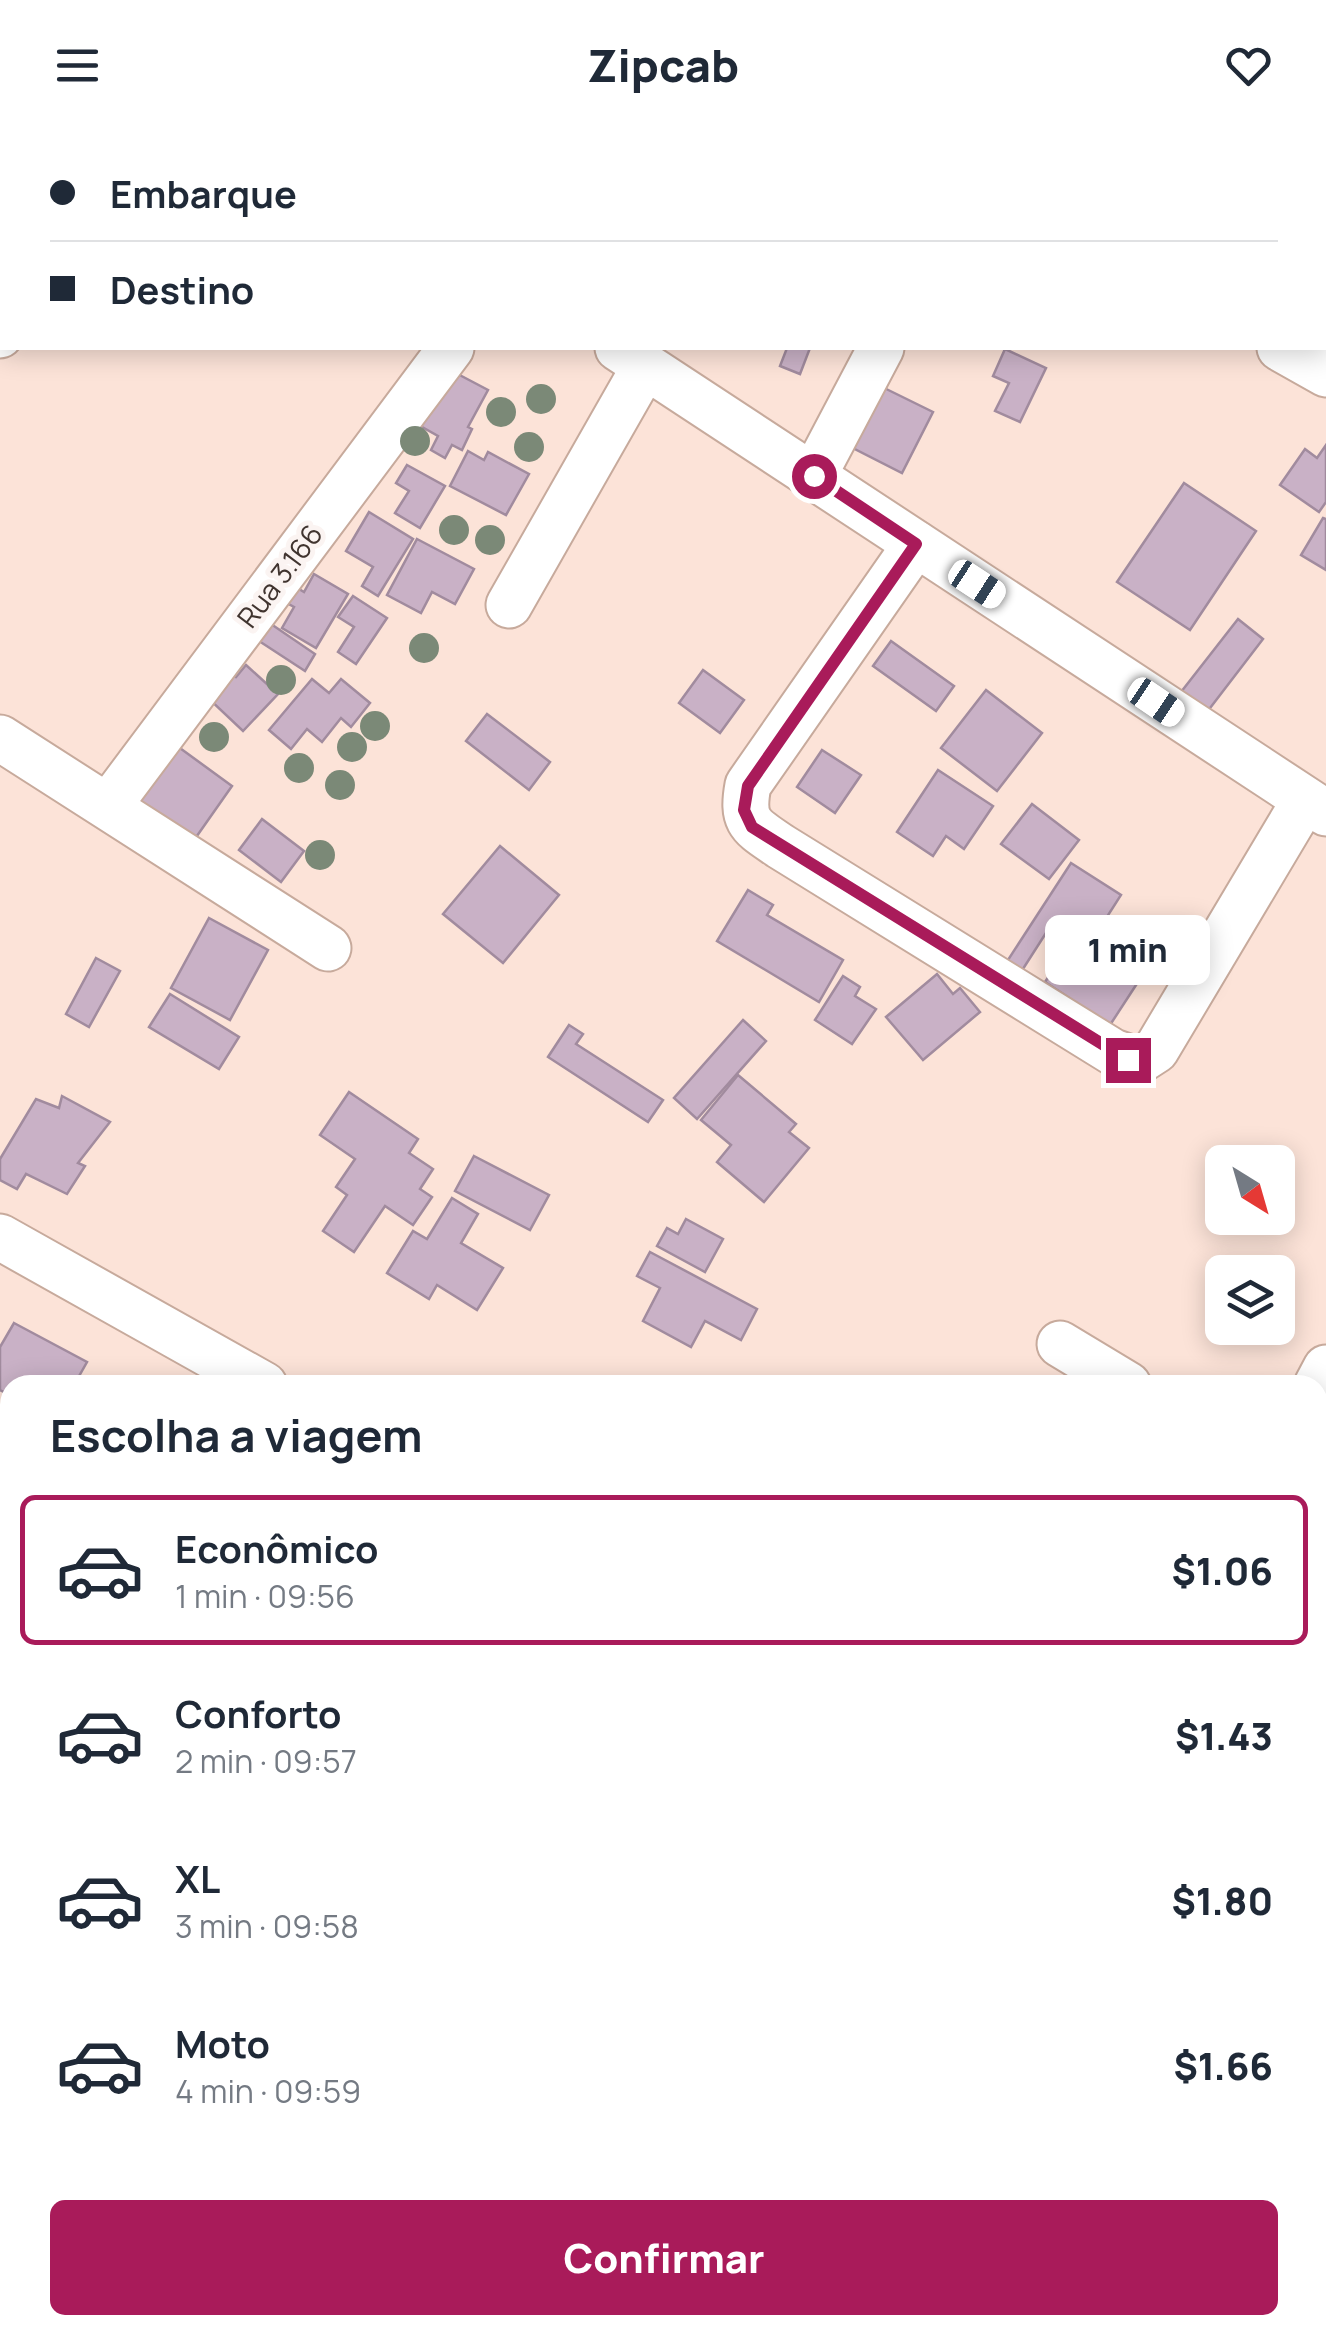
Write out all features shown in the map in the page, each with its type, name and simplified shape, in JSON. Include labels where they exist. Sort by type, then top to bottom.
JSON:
[{"type":"street","name":"Rua 3.166","points":[[109,804],[449,350]]},
{"type":"street","points":[[814,476],[879,350]]},
{"type":"street","points":[[1284,350],[1326,374]]},
{"type":"street","points":[[508,604],[631,358],[814,476],[1316,806],[1156,1050],[1139,1061],[1113,1052],[780,846],[752,827],[744,810],[748,786],[916,544]]},
{"type":"street","points":[[0,738],[109,804],[328,948]]},
{"type":"street","points":[[0,1237],[246,1375]]},
{"type":"street","points":[[1060,1344],[1111,1375]]},
{"type":"building","points":[[786,350],[809,350],[800,374],[780,366]]},
{"type":"building","points":[[1005,350],[1046,368],[1020,422],[995,411],[1009,383],[993,376]]},
{"type":"building","points":[[452,371],[488,390],[468,427],[472,429],[462,450],[452,445],[445,458],[431,450],[438,436],[415,423]]},
{"type":"building","points":[[870,381],[933,412],[902,473],[839,441]]},
{"type":"building","points":[[1326,445],[1326,502],[1319,512],[1280,485],[1305,449],[1317,458]]},
{"type":"building","points":[[468,451],[484,460],[488,452],[529,474],[506,515],[450,486]]},
{"type":"building","points":[[407,465],[445,486],[420,528],[395,513],[409,491],[396,483]]},
{"type":"building","points":[[1184,483],[1256,531],[1190,630],[1117,582]]},
{"type":"building","points":[[369,512],[413,539],[378,596],[362,586],[373,567],[346,551]]},
{"type":"building","points":[[1323,518],[1326,519],[1326,570],[1301,555]]},
{"type":"building","points":[[417,539],[474,569],[455,604],[432,592],[421,613],[387,595]]},
{"type":"building","points":[[314,574],[348,594],[316,648],[282,628],[294,607],[285,602],[294,586],[304,592]]},
{"type":"building","points":[[353,596],[387,618],[356,664],[338,652],[354,627],[338,617]]},
{"type":"building","points":[[1238,619],[1263,639],[1207,712],[1181,692]]},
{"type":"building","points":[[271,624],[315,654],[305,671],[259,641]]},
{"type":"building","points":[[891,641],[954,686],[936,711],[873,666]]},
{"type":"building","points":[[246,665],[278,694],[243,731],[208,698],[228,675],[236,677]]},
{"type":"building","points":[[703,670],[744,700],[720,733],[679,703]]},
{"type":"building","points":[[312,679],[329,693],[341,679],[370,703],[351,727],[341,718],[322,742],[307,729],[291,749],[269,730]]},
{"type":"building","points":[[986,690],[1042,733],[997,791],[941,748]]},
{"type":"building","points":[[487,714],[550,762],[529,790],[466,741]]},
{"type":"building","points":[[173,743],[232,786],[192,843],[129,799]]},
{"type":"building","points":[[822,750],[861,775],[835,813],[797,787]]},
{"type":"building","points":[[938,770],[993,806],[964,849],[946,836],[933,856],[897,832]]},
{"type":"building","points":[[1032,804],[1079,840],[1049,879],[1001,844]]},
{"type":"building","points":[[262,819],[304,851],[281,882],[239,850]]},
{"type":"building","points":[[500,846],[559,895],[503,963],[443,914]]},
{"type":"building","points":[[1071,863],[1121,895],[1089,945],[1053,922],[1021,972],[1006,963]]},
{"type":"building","points":[[748,890],[773,905],[767,915],[843,960],[819,1002],[717,941]]},
{"type":"building","points":[[209,918],[268,950],[230,1020],[171,988]]},
{"type":"building","points":[[1074,939],[1138,982],[1110,1025],[1045,982]]},
{"type":"building","points":[[96,958],[120,971],[89,1027],[66,1014]]},
{"type":"building","points":[[937,974],[953,994],[960,988],[980,1012],[923,1060],[886,1017]]},
{"type":"building","points":[[843,976],[860,987],[855,996],[876,1009],[852,1044],[815,1020]]},
{"type":"building","points":[[170,994],[239,1037],[219,1069],[149,1027]]},
{"type":"building","points":[[743,1020],[766,1041],[697,1119],[674,1098]]},
{"type":"building","points":[[569,1025],[583,1034],[576,1044],[663,1100],[648,1122],[548,1057]]},
{"type":"building","points":[[738,1075],[796,1124],[789,1132],[809,1148],[764,1202],[717,1162],[731,1145],[701,1120]]},
{"type":"building","points":[[349,1092],[418,1139],[409,1153],[433,1169],[420,1189],[432,1197],[413,1225],[385,1206],[354,1252],[323,1231],[347,1195],[336,1187],[355,1159],[320,1135]]},
{"type":"building","points":[[62,1096],[110,1122],[78,1163],[85,1166],[67,1194],[26,1174],[17,1189],[0,1180],[0,1159],[36,1099],[59,1108]]},
{"type":"building","points":[[474,1156],[549,1195],[530,1230],[455,1191]]},
{"type":"building","points":[[452,1198],[478,1214],[461,1243],[503,1268],[477,1310],[437,1285],[429,1299],[387,1273],[413,1231],[427,1239]]},
{"type":"building","points":[[686,1219],[723,1239],[705,1272],[657,1246],[667,1228],[678,1234]]},
{"type":"building","points":[[650,1252],[757,1309],[741,1340],[705,1321],[691,1347],[643,1321],[660,1288],[637,1276]]},
{"type":"building","points":[[14,1323],[87,1362],[80,1375],[0,1375],[0,1347]]},
{"type":"route","points":[[814,476],[916,544],[748,786],[744,810],[752,827],[1128,1060]]}]
